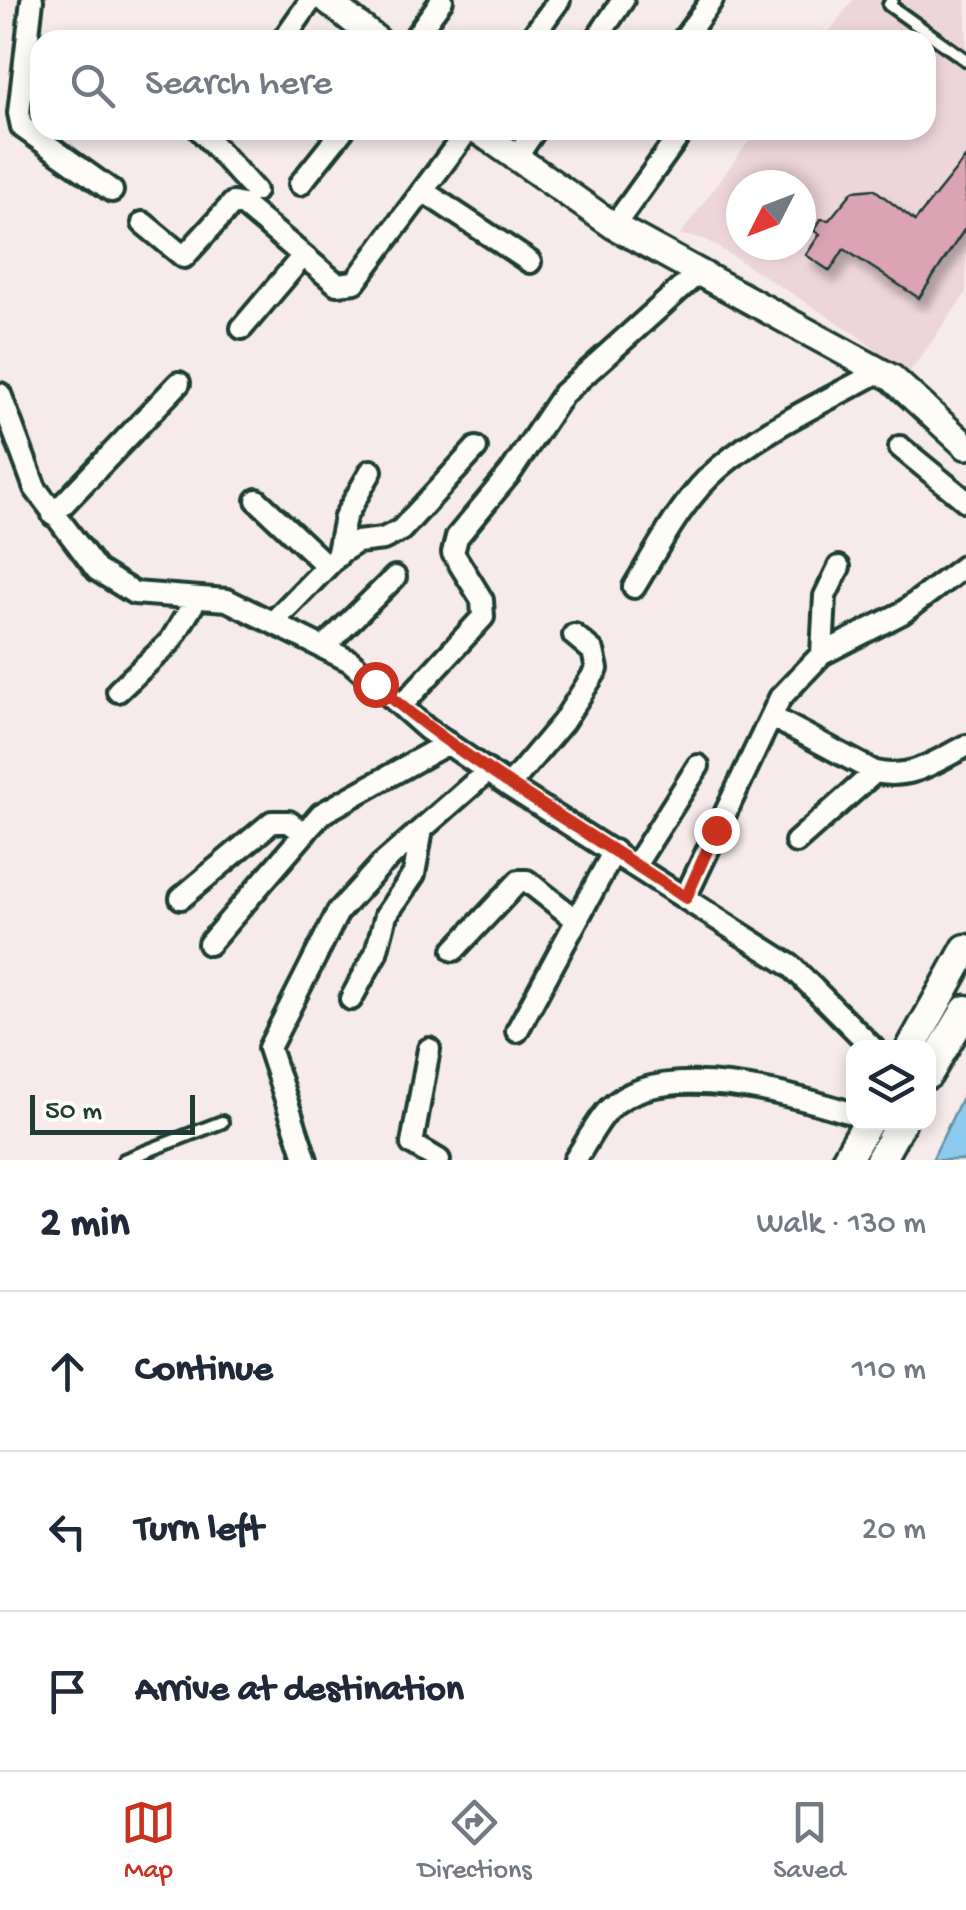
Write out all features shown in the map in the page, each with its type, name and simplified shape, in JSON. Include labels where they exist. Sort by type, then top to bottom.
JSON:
[{"type":"main road","points":[[915,1040],[966,949]]},
{"type":"main road","points":[[936,1061],[966,1010]]},
{"type":"main road","points":[[846,1160],[863,1130]]},
{"type":"main road","points":[[880,1160],[897,1130]]},
{"type":"street","points":[[32,0],[32,30]]},
{"type":"street","points":[[290,30],[312,0]]},
{"type":"street","points":[[420,30],[442,0]]},
{"type":"street","points":[[537,30],[559,0]]},
{"type":"street","points":[[603,30],[623,0]]},
{"type":"street","points":[[690,30],[712,0]]},
{"type":"street","points":[[340,4],[367,30]]},
{"type":"street","points":[[30,51],[19,113],[22,127],[30,133]]},
{"type":"street","points":[[40,140],[112,191]]},
{"type":"street","points":[[215,140],[255,192]]},
{"type":"street","points":[[300,184],[335,140]]},
{"type":"street","points":[[143,224],[184,257],[233,203],[243,205],[337,284],[355,282],[461,140]]},
{"type":"street","points":[[490,140],[614,226],[880,371],[966,446]]},
{"type":"street","points":[[515,159],[528,140]]},
{"type":"street","points":[[614,226],[676,140]]},
{"type":"street","points":[[423,191],[530,262]]},
{"type":"street","points":[[242,328],[303,256]]},
{"type":"street","points":[[400,706],[483,617],[482,600],[453,554],[457,537],[510,473],[563,394],[700,270]]},
{"type":"street","points":[[634,587],[692,496],[719,467],[762,436],[880,371]]},
{"type":"street","points":[[53,516],[179,382]]},
{"type":"street","points":[[0,394],[35,488],[97,570],[134,593],[227,600],[350,661],[400,706],[509,786],[791,966],[865,1040]]},
{"type":"street","points":[[900,447],[966,501]]},
{"type":"street","points":[[274,621],[357,542],[383,539],[401,530],[476,448]]},
{"type":"street","points":[[332,562],[345,517],[371,470]]},
{"type":"street","points":[[258,500],[332,562]]},
{"type":"street","points":[[686,898],[780,698],[822,654],[902,612],[966,566]]},
{"type":"street","points":[[822,654],[825,596],[840,567]]},
{"type":"street","points":[[324,648],[395,578]]},
{"type":"street","points":[[118,691],[170,642],[198,598]]},
{"type":"street","points":[[509,786],[563,722],[597,669],[593,651],[574,635]]},
{"type":"street","points":[[772,718],[875,772],[907,776],[966,746]]},
{"type":"street","points":[[209,944],[320,814],[448,743]]},
{"type":"street","points":[[636,864],[698,766]]},
{"type":"street","points":[[306,1160],[268,1048],[338,912],[488,771]]},
{"type":"street","points":[[796,842],[875,772]]},
{"type":"street","points":[[181,898],[272,822],[289,822],[303,832]]},
{"type":"street","points":[[350,999],[376,953],[386,915],[414,874],[422,829]]},
{"type":"street","points":[[516,1031],[574,918],[614,851]]},
{"type":"street","points":[[454,950],[519,881],[527,881],[574,918]]},
{"type":"street","points":[[428,1049],[412,1144],[438,1160]]},
{"type":"street","points":[[575,1160],[610,1108],[632,1094],[667,1084],[736,1086],[800,1097],[846,1111]]},
{"type":"lane","points":[[892,0],[889,5],[924,30]]},
{"type":"lane","points":[[936,39],[966,60]]},
{"type":"lane","points":[[124,1160],[222,1122]]},
{"type":"shaded area","points":[[853,0],[966,0],[966,293],[907,376],[853,332],[738,260],[816,260],[816,170],[728,170],[750,140],[936,140],[936,30],[830,30]]},
{"type":"shaded area","points":[[726,172],[726,252],[705,239],[680,235]]},
{"type":"water","points":[[966,1089],[966,1160],[932,1160]]},
{"type":"building","points":[[966,157],[966,227],[919,298],[844,249],[830,271],[814,260],[820,234],[816,228],[821,219],[829,220],[853,191],[874,189],[915,221]]},
{"type":"route","points":[[375,684],[427,728],[522,795],[686,898],[716,830]]}]
